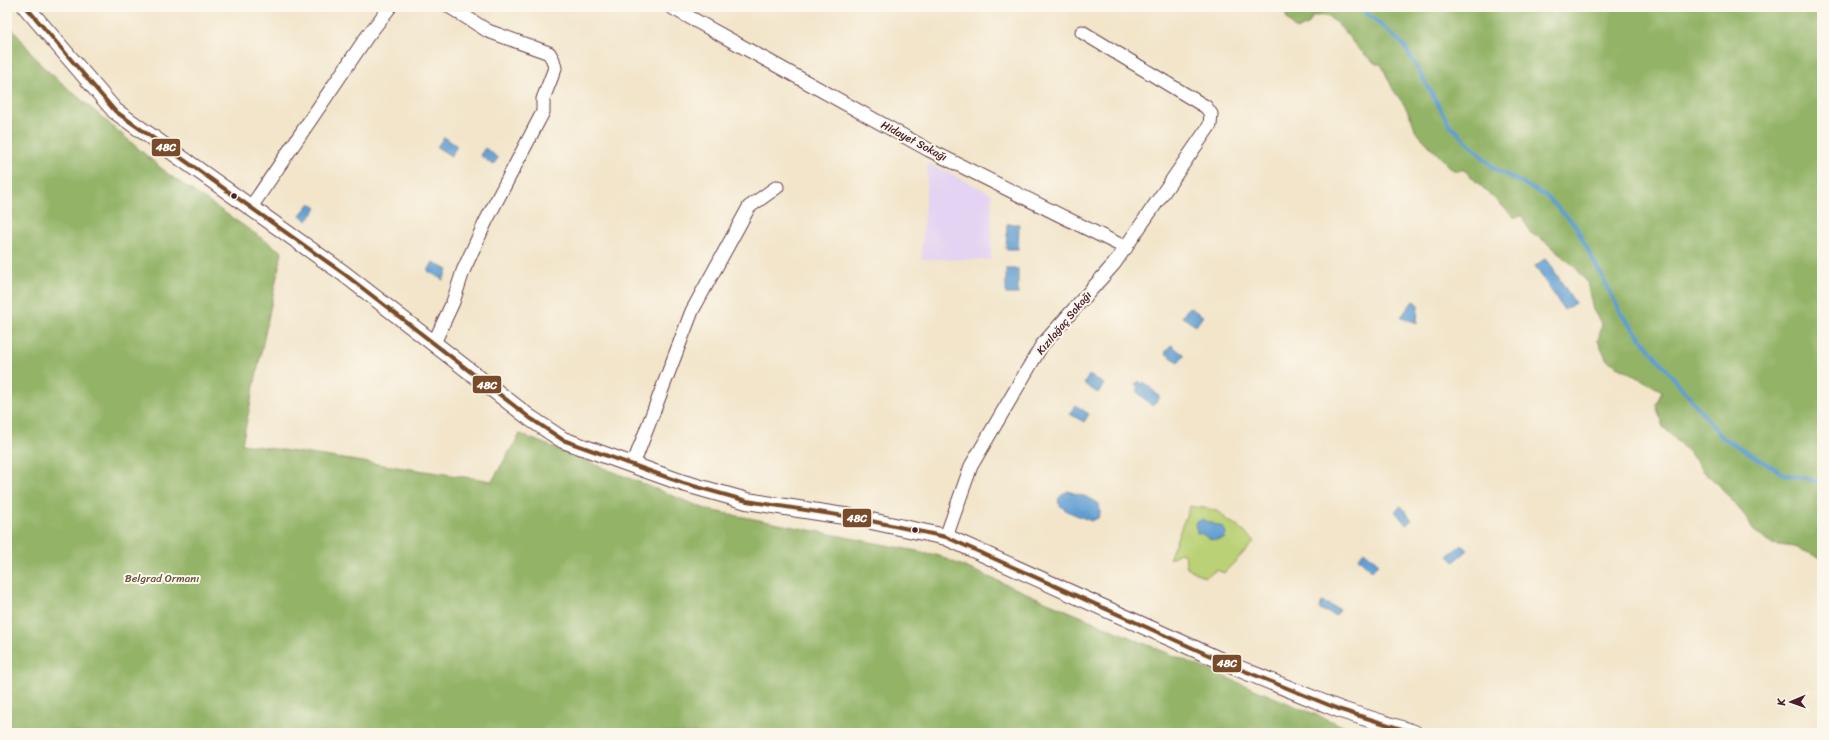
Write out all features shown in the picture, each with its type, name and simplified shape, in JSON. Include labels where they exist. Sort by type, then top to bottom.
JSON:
[{"type":"street","points":[[26,7],[115,111],[343,273],[544,428],[563,440],[683,483],[747,501],[857,518],[946,537],[1235,667],[1341,710],[1414,733]]},
{"type":"street","points":[[251,207],[366,38],[390,7]]},
{"type":"street","points":[[434,343],[453,302],[463,271],[483,228],[543,112],[543,99],[555,68],[554,60],[548,53],[488,31],[450,7]]},
{"type":"street","name":"Hidayet Sokağı","points":[[671,7],[929,150],[1126,248]]},
{"type":"street","name":"Kızılağaç Sokağı","points":[[946,537],[971,466],[1042,346],[1114,264],[1210,125],[1211,114],[1206,107],[1082,32]]},
{"type":"street","points":[[633,465],[692,311],[749,207],[777,187]]},
{"type":"shaded area","points":[[928,163],[992,194],[991,260],[921,259]]},
{"type":"green space","points":[[1285,7],[1822,7],[1822,558],[1794,547],[1771,544],[1753,530],[1746,517],[1719,485],[1705,473],[1692,456],[1663,427],[1656,405],[1662,391],[1607,360],[1598,341],[1602,325],[1593,310],[1587,282],[1576,268],[1551,246],[1530,233],[1523,216],[1514,217],[1464,170],[1453,170],[1416,132],[1405,106],[1394,91],[1381,64],[1376,64],[1362,53],[1342,29],[1330,18],[1325,16],[1313,16],[1308,25],[1296,30],[1288,20],[1284,11]]},
{"type":"green space","name":"Belgrad Ormanı","points":[[7,22],[42,66],[168,174],[282,252],[242,444],[492,481],[520,434],[708,510],[937,555],[1360,733],[7,733]]},
{"type":"green space","points":[[1190,506],[1211,509],[1220,513],[1226,520],[1233,523],[1255,541],[1224,573],[1217,570],[1205,577],[1187,568],[1185,555],[1180,553],[1169,559]]},
{"type":"water","points":[[444,137],[457,146],[451,156],[437,147]]},
{"type":"water","points":[[485,148],[498,158],[493,165],[480,155]]},
{"type":"water","points":[[310,203],[317,208],[307,221],[300,215]]},
{"type":"water","points":[[1007,224],[1019,224],[1018,249],[1006,249]]},
{"type":"water","points":[[1546,258],[1575,303],[1564,310],[1535,266]]},
{"type":"water","points":[[433,262],[448,270],[443,280],[428,271]]},
{"type":"water","points":[[1006,269],[1018,269],[1018,294],[1006,294]]},
{"type":"water","points":[[1413,301],[1418,304],[1417,323],[1401,317]]},
{"type":"water","points":[[1189,307],[1203,316],[1196,326],[1182,317]]},
{"type":"water","points":[[1171,345],[1184,355],[1178,362],[1165,353]]},
{"type":"water","points":[[1089,375],[1104,384],[1098,393],[1084,384]]},
{"type":"water","points":[[1139,381],[1142,384],[1144,382],[1160,397],[1152,406],[1136,391],[1138,388],[1135,385]]},
{"type":"water","points":[[1075,405],[1089,414],[1084,422],[1070,414]]},
{"type":"water","points":[[1068,491],[1092,499],[1096,502],[1099,506],[1100,512],[1098,518],[1091,521],[1072,513],[1060,505],[1058,501],[1060,496]]},
{"type":"water","points":[[1401,506],[1412,520],[1406,525],[1395,511]]},
{"type":"water","points":[[1203,519],[1223,527],[1226,533],[1225,538],[1215,540],[1197,533],[1195,523]]},
{"type":"water","points":[[1462,544],[1468,550],[1454,562],[1448,556]]},
{"type":"water","points":[[1364,551],[1379,564],[1372,571],[1358,558]]},
{"type":"water","points":[[1322,602],[1339,609],[1336,616],[1319,609]]},
{"type":"waterway","points":[[1360,7],[1404,45],[1449,124],[1494,168],[1546,196],[1575,225],[1622,315],[1722,437],[1784,474],[1822,482]]},
{"type":"transit line","name":"48C","points":[[26,7],[115,111],[343,273],[530,418],[563,440],[683,483],[747,501],[857,518],[946,537],[1235,667],[1341,710],[1414,733]]}]
